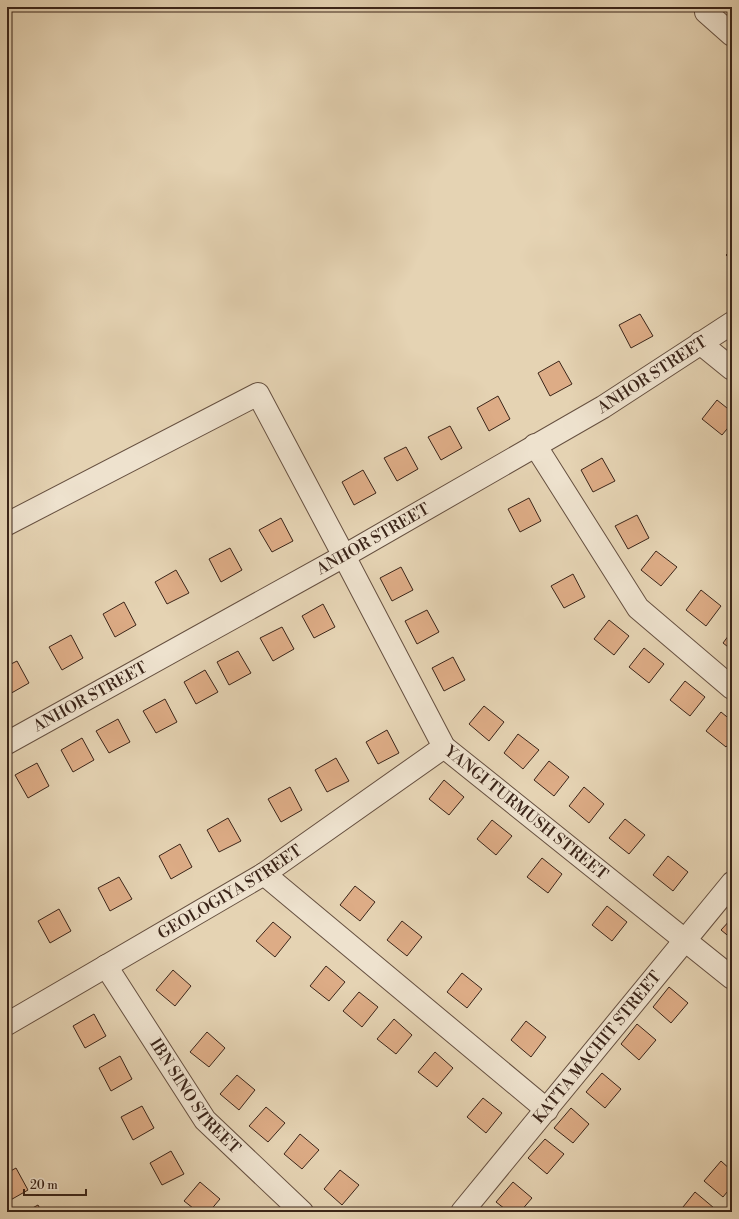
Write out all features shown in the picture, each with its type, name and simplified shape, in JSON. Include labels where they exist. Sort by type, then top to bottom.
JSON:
[{"type":"street","points":[[706,12],[732,35]]},
{"type":"street","name":"ANHOR STREET","points":[[7,743],[344,556],[603,407],[732,323]]},
{"type":"street","points":[[700,344],[732,369]]},
{"type":"street","name":"YANGI TURMUSH STREET","points":[[7,524],[258,394],[444,746],[684,941],[732,978]]},
{"type":"street","points":[[535,445],[638,608],[732,688]]},
{"type":"street","name":"GEOLOGIYA STREET","points":[[7,1024],[264,874],[444,746]]},
{"type":"street","points":[[264,874],[547,1110]]},
{"type":"street","name":"KATTA MACHIT STREET","points":[[462,1212],[732,883]]},
{"type":"street","name":"IBN SINO STREET","points":[[106,966],[205,1120],[302,1212]]},
{"type":"building","points":[[732,249],[732,261],[726,255]]},
{"type":"building","points":[[640,314],[653,336],[631,348],[619,325]]},
{"type":"building","points":[[559,361],[572,384],[550,396],[538,373]]},
{"type":"building","points":[[498,396],[510,419],[489,431],[477,408]]},
{"type":"building","points":[[717,400],[732,412],[732,423],[722,435],[702,419]]},
{"type":"building","points":[[450,426],[462,448],[441,460],[428,437]]},
{"type":"building","points":[[406,447],[418,469],[397,481],[384,458]]},
{"type":"building","points":[[602,458],[615,481],[593,492],[581,470]]},
{"type":"building","points":[[363,470],[376,493],[354,505],[342,482]]},
{"type":"building","points":[[529,498],[541,521],[520,532],[508,509]]},
{"type":"building","points":[[637,515],[649,538],[628,549],[615,526]]},
{"type":"building","points":[[281,518],[293,541],[272,552],[259,530]]},
{"type":"building","points":[[230,548],[242,570],[221,582],[209,559]]},
{"type":"building","points":[[656,551],[677,567],[661,586],[641,570]]},
{"type":"building","points":[[401,567],[413,590],[392,601],[380,578]]},
{"type":"building","points":[[176,570],[189,593],[167,604],[155,582]]},
{"type":"building","points":[[573,574],[585,597],[564,608],[551,586]]},
{"type":"building","points":[[701,590],[721,606],[706,626],[686,610]]},
{"type":"building","points":[[124,602],[136,625],[115,637],[103,614]]},
{"type":"building","points":[[323,604],[335,627],[314,638],[302,616]]},
{"type":"building","points":[[427,610],[439,632],[417,644],[405,621]]},
{"type":"building","points":[[609,620],[629,636],[614,655],[594,639]]},
{"type":"building","points":[[282,627],[294,649],[273,661],[260,638]]},
{"type":"building","points":[[732,631],[732,650],[723,643]]},
{"type":"building","points":[[71,635],[83,658],[62,670],[49,647]]},
{"type":"building","points":[[644,648],[664,664],[649,683],[629,667]]},
{"type":"building","points":[[238,651],[251,673],[229,685],[217,662]]},
{"type":"building","points":[[453,657],[465,680],[444,691],[432,668]]},
{"type":"building","points":[[17,661],[29,683],[8,695],[7,666]]},
{"type":"building","points":[[205,670],[218,692],[196,704],[184,682]]},
{"type":"building","points":[[685,681],[705,697],[690,716],[670,700]]},
{"type":"building","points":[[165,699],[177,722],[156,733],[143,711]]},
{"type":"building","points":[[484,706],[504,722],[489,741],[469,724]]},
{"type":"building","points":[[721,712],[732,721],[732,740],[726,747],[706,731]]},
{"type":"building","points":[[118,719],[130,742],[109,753],[96,731]]},
{"type":"building","points":[[387,730],[399,753],[378,764],[366,742]]},
{"type":"building","points":[[518,734],[539,750],[523,769],[504,753]]},
{"type":"building","points":[[82,738],[94,760],[73,772],[61,750]]},
{"type":"building","points":[[336,758],[349,781],[327,792],[315,770]]},
{"type":"building","points":[[549,761],[569,777],[554,796],[534,780]]},
{"type":"building","points":[[37,763],[49,786],[28,798],[15,775]]},
{"type":"building","points":[[444,780],[464,797],[449,815],[429,799]]},
{"type":"building","points":[[290,787],[302,810],[281,822],[268,799]]},
{"type":"building","points":[[584,787],[604,804],[589,823],[569,806]]},
{"type":"building","points":[[228,818],[241,841],[219,852],[207,830]]},
{"type":"building","points":[[625,819],[645,835],[629,854],[609,838]]},
{"type":"building","points":[[492,820],[512,836],[496,855],[477,839]]},
{"type":"building","points":[[180,844],[192,867],[171,879],[159,856]]},
{"type":"building","points":[[668,856],[688,872],[673,891],[653,875]]},
{"type":"building","points":[[542,858],[562,874],[548,893],[527,877]]},
{"type":"building","points":[[119,877],[132,899],[110,911],[98,888]]},
{"type":"building","points":[[355,886],[375,902],[360,921],[340,905]]},
{"type":"building","points":[[607,906],[627,922],[612,941],[592,925]]},
{"type":"building","points":[[59,909],[71,931],[50,943],[38,921]]},
{"type":"building","points":[[732,918],[732,939],[721,930]]},
{"type":"building","points":[[402,921],[422,937],[407,956],[387,940]]},
{"type":"building","points":[[273,922],[291,937],[275,957],[256,941]]},
{"type":"building","points":[[326,966],[345,982],[329,1001],[310,986]]},
{"type":"building","points":[[173,970],[191,986],[175,1006],[156,990]]},
{"type":"building","points":[[462,973],[482,989],[467,1008],[447,992]]},
{"type":"building","points":[[669,987],[688,1003],[671,1023],[653,1007]]},
{"type":"building","points":[[359,992],[378,1007],[362,1027],[343,1011]]},
{"type":"building","points":[[94,1014],[106,1036],[85,1048],[73,1026]]},
{"type":"building","points":[[394,1019],[412,1035],[396,1054],[377,1039]]},
{"type":"building","points":[[526,1021],[546,1037],[531,1057],[511,1040]]},
{"type":"building","points":[[637,1024],[656,1040],[639,1060],[621,1044]]},
{"type":"building","points":[[207,1032],[225,1048],[209,1067],[190,1052]]},
{"type":"building","points":[[435,1052],[453,1068],[437,1087],[418,1072]]},
{"type":"building","points":[[120,1056],[132,1079],[111,1091],[99,1068]]},
{"type":"building","points":[[602,1073],[621,1089],[605,1108],[586,1092]]},
{"type":"building","points":[[237,1075],[255,1090],[239,1110],[220,1094]]},
{"type":"building","points":[[483,1098],[502,1113],[486,1133],[467,1117]]},
{"type":"building","points":[[142,1106],[154,1128],[133,1140],[121,1117]]},
{"type":"building","points":[[266,1107],[285,1123],[268,1142],[249,1126]]},
{"type":"building","points":[[571,1108],[589,1124],[573,1143],[554,1128]]},
{"type":"building","points":[[300,1134],[319,1150],[302,1169],[284,1154]]},
{"type":"building","points":[[545,1139],[564,1154],[547,1174],[528,1158]]},
{"type":"building","points":[[171,1151],[184,1174],[162,1185],[150,1163]]},
{"type":"building","points":[[721,1161],[732,1171],[732,1186],[723,1197],[704,1181]]},
{"type":"building","points":[[16,1168],[28,1190],[7,1202],[7,1173]]},
{"type":"building","points":[[340,1170],[359,1185],[342,1205],[324,1189]]},
{"type":"building","points":[[200,1182],[220,1199],[209,1212],[198,1212],[184,1201]]},
{"type":"building","points":[[513,1182],[532,1198],[520,1212],[509,1212],[496,1202]]},
{"type":"building","points":[[695,1192],[714,1208],[710,1212],[679,1212]]},
{"type":"building","points":[[38,1205],[42,1212],[25,1212]]}]
